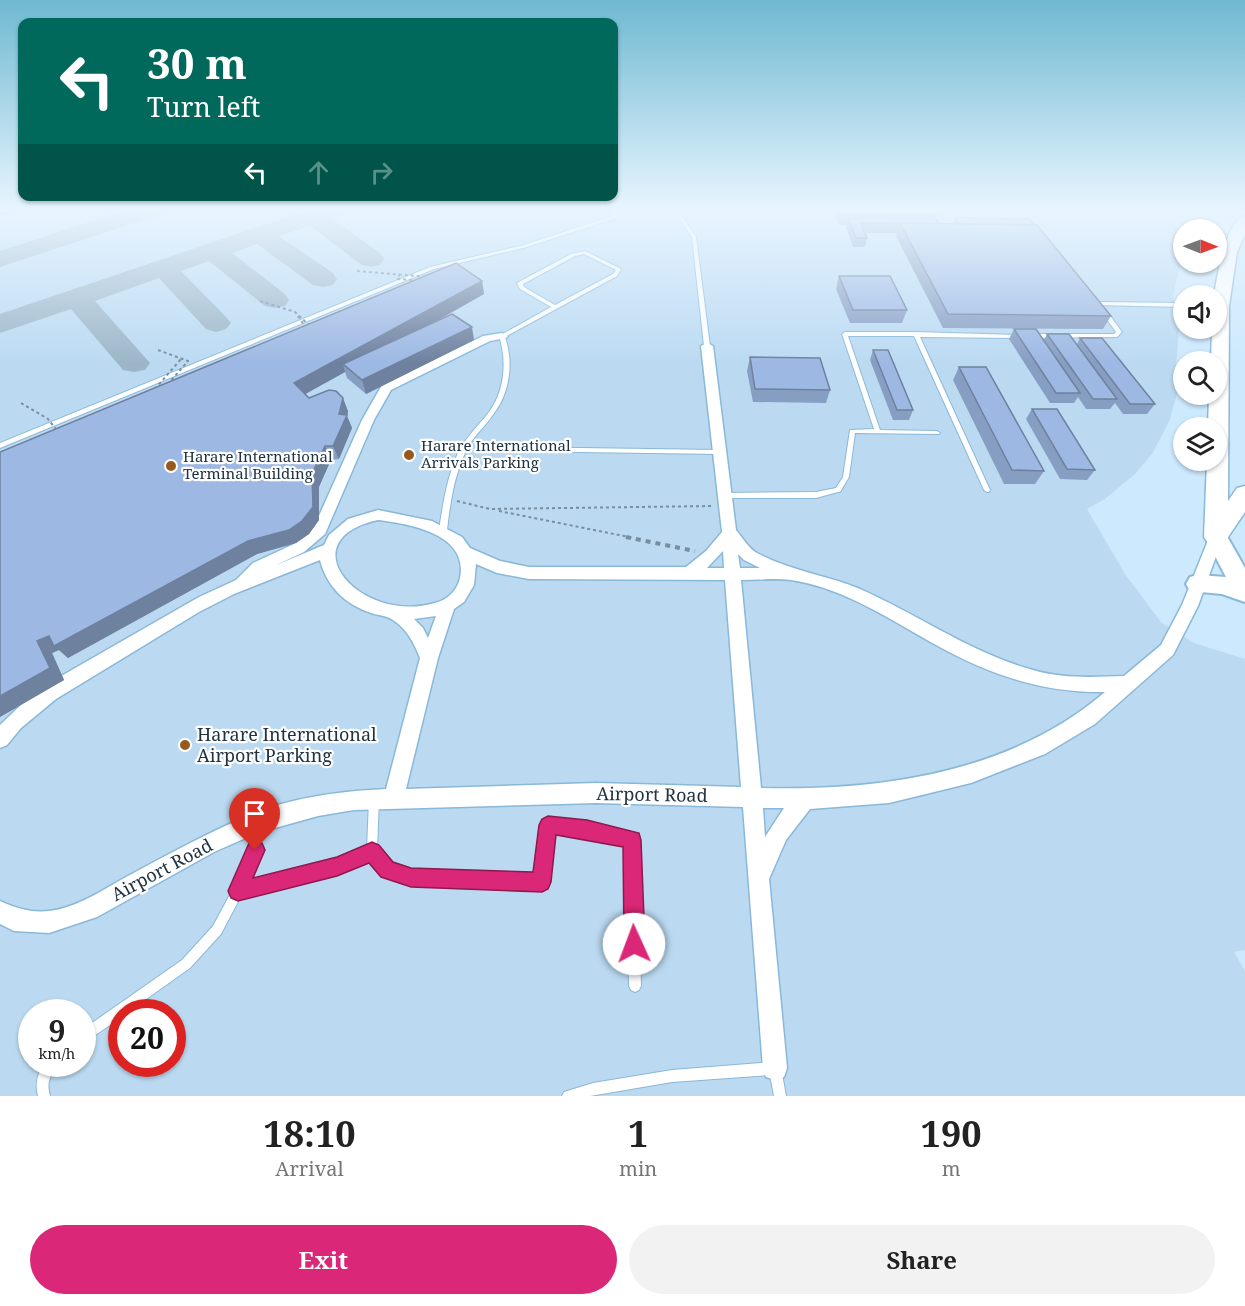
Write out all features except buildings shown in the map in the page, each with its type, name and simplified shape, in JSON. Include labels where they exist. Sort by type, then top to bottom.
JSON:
[{"type":"main road","points":[[1223,285],[1227,260]]},
{"type":"main road","points":[[1219,339],[1216,537],[1245,591]]},
{"type":"main road","points":[[1216,537],[1245,494]]},
{"type":"main road","points":[[1198,584],[1222,585],[1245,591]]},
{"type":"street","points":[[240,585],[258,567],[298,548],[320,530],[368,420],[386,388],[487,338],[502,336]]},
{"type":"street","points":[[707,346],[725,496],[775,1068]]},
{"type":"street","points":[[0,739],[10,726],[50,692],[189,610],[240,585],[280,573],[329,549],[340,531],[359,519],[370,516],[395,516],[443,530],[465,552],[497,567],[530,573],[790,574]]},
{"type":"street","points":[[691,572],[711,555],[728,532]]},
{"type":"street","points":[[728,532],[749,555],[790,574],[821,581],[871,601],[990,662],[1034,679],[1073,686],[1127,684]]},
{"type":"street","name":"Airport Road","points":[[0,912],[14,920],[49,922],[90,909],[207,845],[255,824],[318,806],[394,798],[596,793],[806,799],[889,794],[971,774],[1038,748],[1089,718],[1167,651],[1198,584],[1216,537]]},
{"type":"street","points":[[329,549],[332,574],[347,592],[365,603],[397,613],[429,612],[447,607]]},
{"type":"street","points":[[394,798],[429,658],[447,607],[466,586],[470,571],[465,552]]},
{"type":"street","points":[[397,613],[417,633],[429,658]]},
{"type":"street","points":[[760,877],[779,832],[791,814],[806,799]]},
{"type":"lane","points":[[0,446],[432,268],[465,260]]},
{"type":"lane","points":[[555,307],[522,288],[520,283],[563,260]]},
{"type":"lane","points":[[443,530],[448,499],[465,445],[496,407],[506,380],[507,348],[502,336],[615,275],[619,269],[601,260]]},
{"type":"lane","points":[[697,260],[707,346]]},
{"type":"lane","points":[[878,432],[845,334],[1115,336],[1119,332],[1116,326],[1092,296]]},
{"type":"lane","points":[[1098,304],[1173,305]]},
{"type":"lane","points":[[916,334],[987,490]]},
{"type":"lane","points":[[725,496],[816,495],[838,490],[846,477],[852,431],[937,433]]},
{"type":"lane","points":[[506,449],[720,452]]},
{"type":"lane","points":[[374,799],[372,852],[387,870],[411,878],[542,882],[548,825],[587,830],[632,840],[635,986]]},
{"type":"lane","points":[[96,1028],[186,964],[217,930],[238,891],[255,850],[255,824]]},
{"type":"lane","points":[[238,891],[337,867],[372,852]]},
{"type":"lane","points":[[568,1096],[593,1089],[672,1077],[775,1068],[780,1096]]},
{"type":"lane","points":[[43,1077],[41,1086],[44,1096]]},
{"type":"path","points":[[357,271],[438,278]]},
{"type":"path","points":[[400,274],[396,279],[430,282]]},
{"type":"path","points":[[260,301],[295,312],[312,327]]},
{"type":"path","points":[[295,312],[306,329]]},
{"type":"path","points":[[158,350],[188,361],[166,386]]},
{"type":"path","points":[[152,392],[182,359]]},
{"type":"path","points":[[21,403],[48,419],[60,435]]},
{"type":"path","points":[[48,419],[56,437]]},
{"type":"path","points":[[490,509],[707,508],[719,503],[725,496]]},
{"type":"path","points":[[448,499],[668,544],[711,555]]},
{"type":"shaded area","points":[[0,260],[1173,260],[1173,273],[1178,273],[1176,285],[1173,285],[1173,339],[1178,339],[1177,351],[1173,351],[1174,405],[1169,422],[1152,454],[1135,474],[1105,499],[1087,509],[1125,574],[1161,622],[1194,643],[1245,659],[1245,950],[1234,952],[1245,971],[1245,1096],[0,1096]]},
{"type":"taxiway","points":[[0,324],[186,260]]},
{"type":"taxiway","points":[[225,260],[275,300]]},
{"type":"taxiway","points":[[296,260],[323,279]]},
{"type":"taxiway","points":[[164,268],[216,323]]},
{"type":"taxiway","points":[[77,298],[134,363]]},
{"type":"place","name":"Harare International Arrivals Parking","points":[[409,455]]},
{"type":"place","name":"Harare International Terminal Building","points":[[171,466]]},
{"type":"place","name":"Harare International Airport Parking","points":[[185,745]]},
{"type":"route","points":[[255,850],[238,891],[337,867],[372,852],[387,870],[411,878],[542,882],[548,825],[587,830],[632,840],[634,944]]}]
